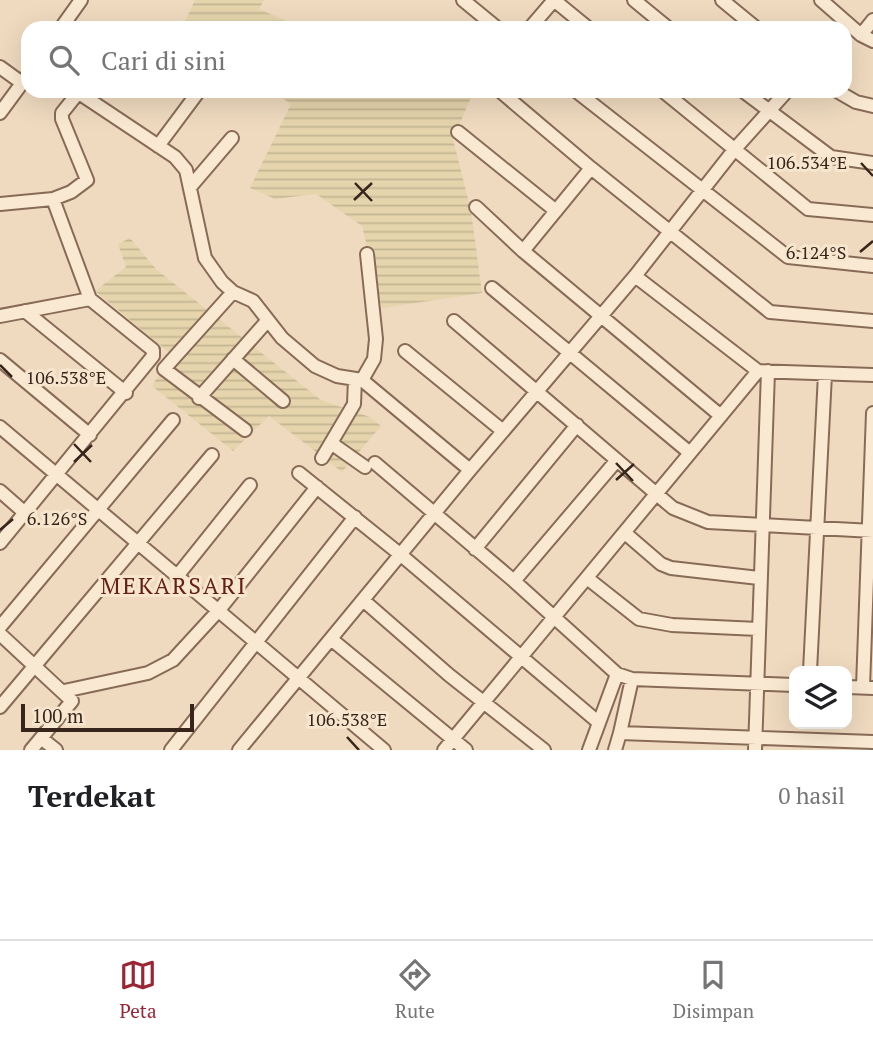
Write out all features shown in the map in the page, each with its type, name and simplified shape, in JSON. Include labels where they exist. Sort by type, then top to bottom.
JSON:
[{"type":"street","points":[[66,21],[81,0]]},
{"type":"street","points":[[463,0],[488,21]]},
{"type":"street","points":[[536,21],[554,0],[580,21]]},
{"type":"street","points":[[634,0],[660,21]]},
{"type":"street","points":[[722,0],[748,21]]},
{"type":"street","points":[[822,0],[839,21]]},
{"type":"street","points":[[861,35],[873,20]]},
{"type":"street","points":[[852,30],[873,41]]},
{"type":"street","points":[[0,67],[21,77]]},
{"type":"street","points":[[1,110],[21,84]]},
{"type":"street","points":[[0,204],[53,200],[71,192],[86,180],[62,119],[62,113],[73,98]]},
{"type":"street","points":[[86,98],[158,146],[186,170],[205,258],[233,292],[253,300],[282,338],[314,366],[337,376],[359,380],[470,470]]},
{"type":"street","points":[[158,146],[194,98]]},
{"type":"street","points":[[508,98],[670,233],[770,312],[873,321]]},
{"type":"street","points":[[585,98],[788,257],[873,266]]},
{"type":"street","points":[[671,98],[808,209],[873,215]]},
{"type":"street","points":[[751,98],[831,157],[842,161],[873,163]]},
{"type":"street","points":[[239,750],[470,470],[635,276],[734,150],[781,98]]},
{"type":"street","points":[[849,98],[873,106]]},
{"type":"street","points":[[458,132],[556,211]]},
{"type":"street","points":[[191,186],[232,138]]},
{"type":"street","points":[[523,251],[591,168]]},
{"type":"street","points":[[0,543],[126,393],[153,356],[153,351],[89,299],[53,200]]},
{"type":"street","points":[[476,206],[523,251],[602,314],[721,416]]},
{"type":"street","points":[[322,458],[354,404],[359,380],[374,359],[376,339],[367,254]]},
{"type":"street","points":[[635,276],[763,371],[873,375]]},
{"type":"street","points":[[492,288],[690,453]]},
{"type":"street","points":[[233,292],[164,369],[199,398],[245,430]]},
{"type":"street","points":[[0,316],[89,299]]},
{"type":"street","points":[[25,311],[126,393]]},
{"type":"street","points":[[199,398],[268,320]]},
{"type":"street","points":[[454,321],[673,508],[708,522],[871,531]]},
{"type":"street","points":[[405,351],[503,431]]},
{"type":"street","points":[[0,359],[90,435]]},
{"type":"street","points":[[233,359],[284,401]]},
{"type":"street","points":[[448,745],[721,416],[763,371]]},
{"type":"street","points":[[755,744],[763,371]]},
{"type":"street","points":[[810,666],[824,374]]},
{"type":"street","points":[[868,688],[873,412]]},
{"type":"street","points":[[0,627],[173,420]]},
{"type":"street","points":[[475,549],[577,425]]},
{"type":"street","points":[[0,427],[384,750]]},
{"type":"street","points":[[331,443],[370,465],[435,514],[617,674],[632,679],[789,685]]},
{"type":"street","points":[[0,707],[212,455]]},
{"type":"street","points":[[514,581],[617,460]]},
{"type":"street","points":[[299,473],[401,555],[598,722]]},
{"type":"street","points":[[178,575],[250,485]]},
{"type":"street","points":[[31,750],[68,696],[148,673],[166,664],[219,610],[317,486]]},
{"type":"street","points":[[0,491],[25,513]]},
{"type":"street","points":[[171,750],[355,517]]},
{"type":"street","points":[[625,533],[661,564],[671,568],[759,578]]},
{"type":"street","points":[[587,578],[639,619],[673,625],[758,629]]},
{"type":"street","points":[[363,600],[449,675],[544,750]]},
{"type":"street","points":[[0,634],[68,696]]},
{"type":"street","points":[[331,639],[448,745],[466,750]]},
{"type":"street","points":[[589,750],[617,674]]},
{"type":"street","points":[[615,750],[632,679]]},
{"type":"street","points":[[620,733],[755,744],[873,742]]},
{"type":"street","points":[[41,738],[56,750]]},
{"type":"shaded area","points":[[195,0],[264,0],[259,9],[286,21],[185,21]]},
{"type":"shaded area","points":[[282,98],[471,98],[453,139],[471,211],[482,293],[382,308],[362,226],[316,194],[275,199],[250,188],[291,104]]},
{"type":"shaded area","points":[[130,238],[157,270],[321,400],[370,417],[381,426],[342,472],[269,416],[233,451],[152,386],[171,354],[95,291],[126,267],[118,244]]},
{"type":"district","name":"MEKARSARI","points":[[174,585]]}]
